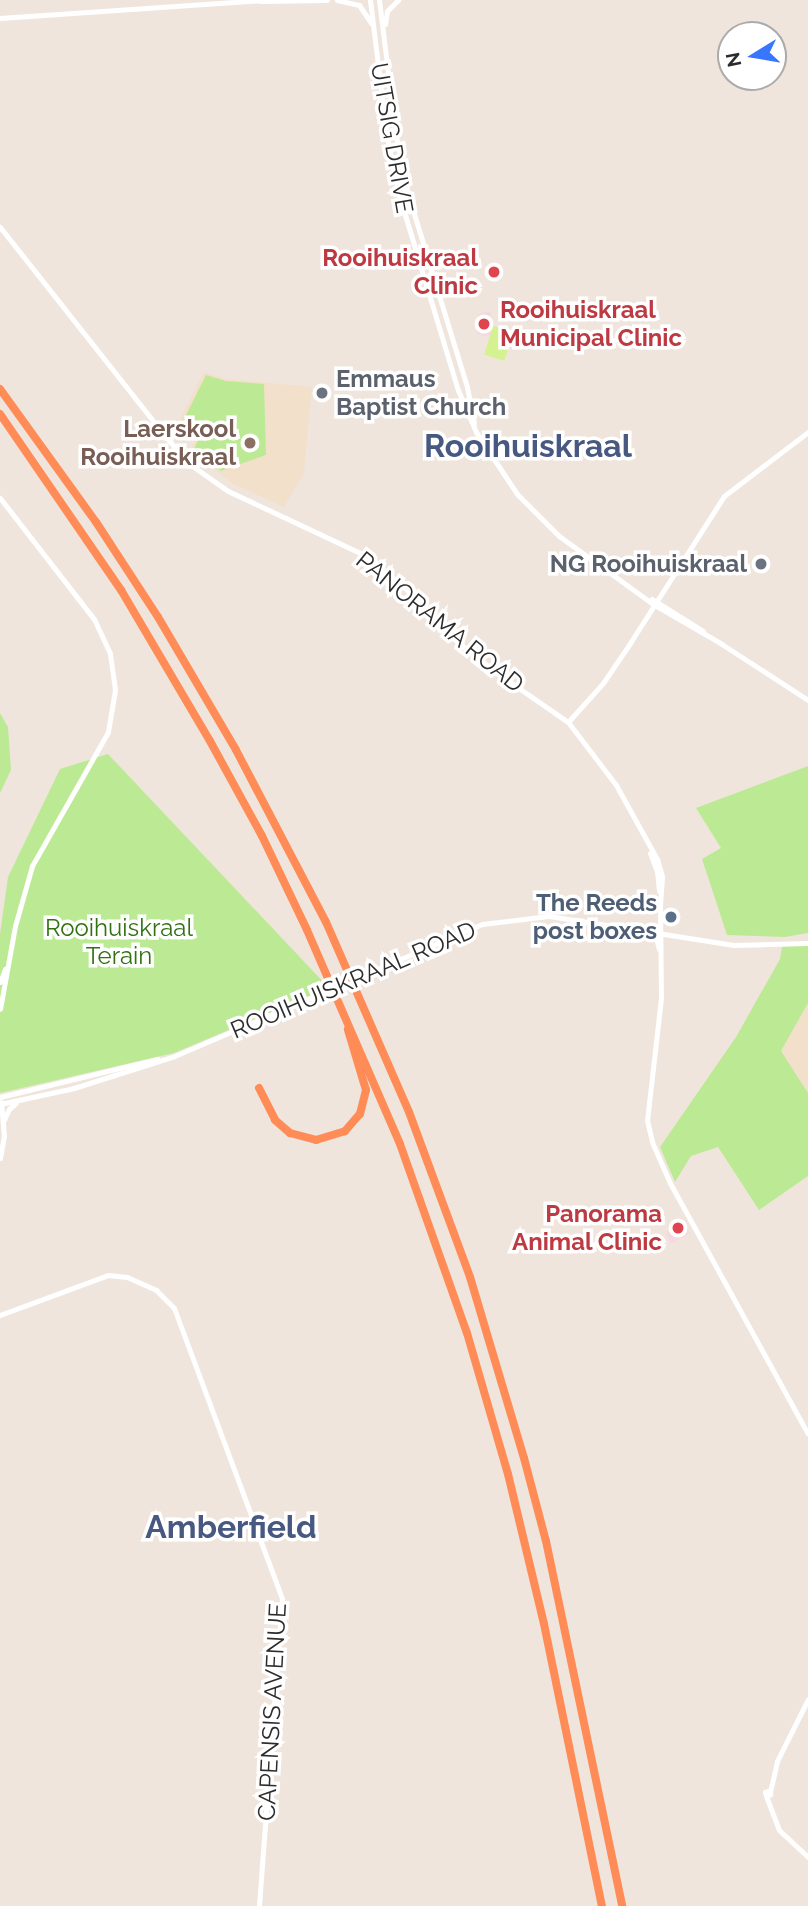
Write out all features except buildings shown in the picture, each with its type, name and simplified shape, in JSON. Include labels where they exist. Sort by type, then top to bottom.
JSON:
[{"type":"highway","points":[[0,389],[137,585],[236,750],[326,922],[409,1112],[478,1299],[527,1470],[546,1541],[622,1906]]},
{"type":"highway","points":[[0,414],[106,568],[171,673],[262,836],[351,1024],[400,1144],[467,1333],[508,1474],[538,1599],[602,1906]]},
{"type":"highway","points":[[259,1088],[268,1108],[282,1127],[299,1137],[316,1140],[332,1138],[351,1126],[360,1114],[365,1099],[362,1069],[292,898]]},
{"type":"main road","points":[[0,20],[259,1],[327,0]]},
{"type":"main road","points":[[337,0],[352,2],[364,9],[376,47]]},
{"type":"main road","name":"UITSIG DRIVE","points":[[370,0],[387,138],[404,217],[458,390],[476,432],[499,472],[528,508],[586,556],[808,700]]},
{"type":"main road","name":"UITSIG DRIVE","points":[[379,0],[396,136],[408,194],[467,387],[476,432]]},
{"type":"main road","points":[[384,34],[387,11],[398,0]]},
{"type":"main road","name":"PANORAMA ROAD","points":[[0,227],[164,435],[191,465],[228,491],[367,556],[406,589],[451,636],[494,671],[568,722],[617,785],[657,871],[661,998],[648,1120],[656,1155],[808,1434]]},
{"type":"main road","points":[[568,722],[603,683],[724,496],[808,432]]},
{"type":"main road","points":[[0,498],[94,619],[110,654],[115,690],[108,732],[32,866],[8,960],[0,1009]]},
{"type":"main road","name":"ROOIHUISKRAAL ROAD","points":[[0,1100],[24,1100],[145,1067],[460,931],[509,918],[570,917],[741,945],[808,943]]},
{"type":"main road","points":[[637,929],[656,938],[661,959]]},
{"type":"main road","points":[[0,982],[8,960]]},
{"type":"main road","name":"ROOIHUISKRAAL ROAD","points":[[0,1100],[123,1069],[196,1047]]},
{"type":"main road","points":[[0,1100],[3,1126],[0,1158]]},
{"type":"main road","points":[[3,1126],[9,1109],[24,1100]]},
{"type":"main road","name":"CAPENSIS AVENUE","points":[[0,1315],[108,1275],[127,1277],[156,1290],[174,1308],[282,1599],[259,1906]]},
{"type":"main road","points":[[808,1699],[776,1761],[768,1794],[770,1810],[779,1830],[808,1857]]},
{"type":"shaded area","name":"Rooihuiskraal Municipal Clinic","points":[[490,311],[493,326],[490,337],[477,334],[477,315]]},
{"type":"shaded area","name":"Laerskool Rooihuiskraal","points":[[204,372],[226,379],[312,387],[304,473],[284,507],[233,484],[191,450],[198,434],[178,423]]},
{"type":"shaded area","points":[[808,1003],[808,1093],[781,1051]]},
{"type":"shaded area","name":"Panorama Animal Clinic","points":[[679,1219],[690,1233],[671,1244],[666,1234]]},
{"type":"green space","points":[[493,326],[513,332],[504,361],[484,355]]},
{"type":"green space","points":[[206,375],[226,381],[264,384],[266,455],[221,471],[194,449],[201,434],[182,423]]},
{"type":"green space","points":[[0,713],[8,727],[11,770],[0,793]]},
{"type":"green space","name":"Rooihuiskraal Terain","points":[[108,754],[329,988],[174,1053],[0,1093],[0,934],[8,877],[60,769]]},
{"type":"green space","points":[[808,766],[808,933],[785,937],[727,935],[702,859],[721,848],[696,808]]},
{"type":"green space","points":[[808,943],[808,1003],[781,1051],[808,1093],[808,1176],[759,1210],[718,1147],[691,1156],[675,1182],[660,1147],[736,1037],[780,959],[782,947]]},
{"type":"place","name":"Rooihuiskraal Clinic","points":[[494,272]]},
{"type":"place","name":"Rooihuiskraal Municipal Clinic","points":[[484,324]]},
{"type":"place","name":"Emmaus Baptist Church","points":[[322,393]]},
{"type":"place","name":"Laerskool Rooihuiskraal","points":[[250,443]]},
{"type":"place","name":"NG Rooihuiskraal","points":[[761,564]]},
{"type":"place","name":"The Reeds post boxes","points":[[671,917]]},
{"type":"place","name":"Panorama Animal Clinic","points":[[678,1228]]},
{"type":"district","name":"Rooihuiskraal","points":[[528,446]]},
{"type":"district","name":"Amberfield","points":[[231,1527]]}]
